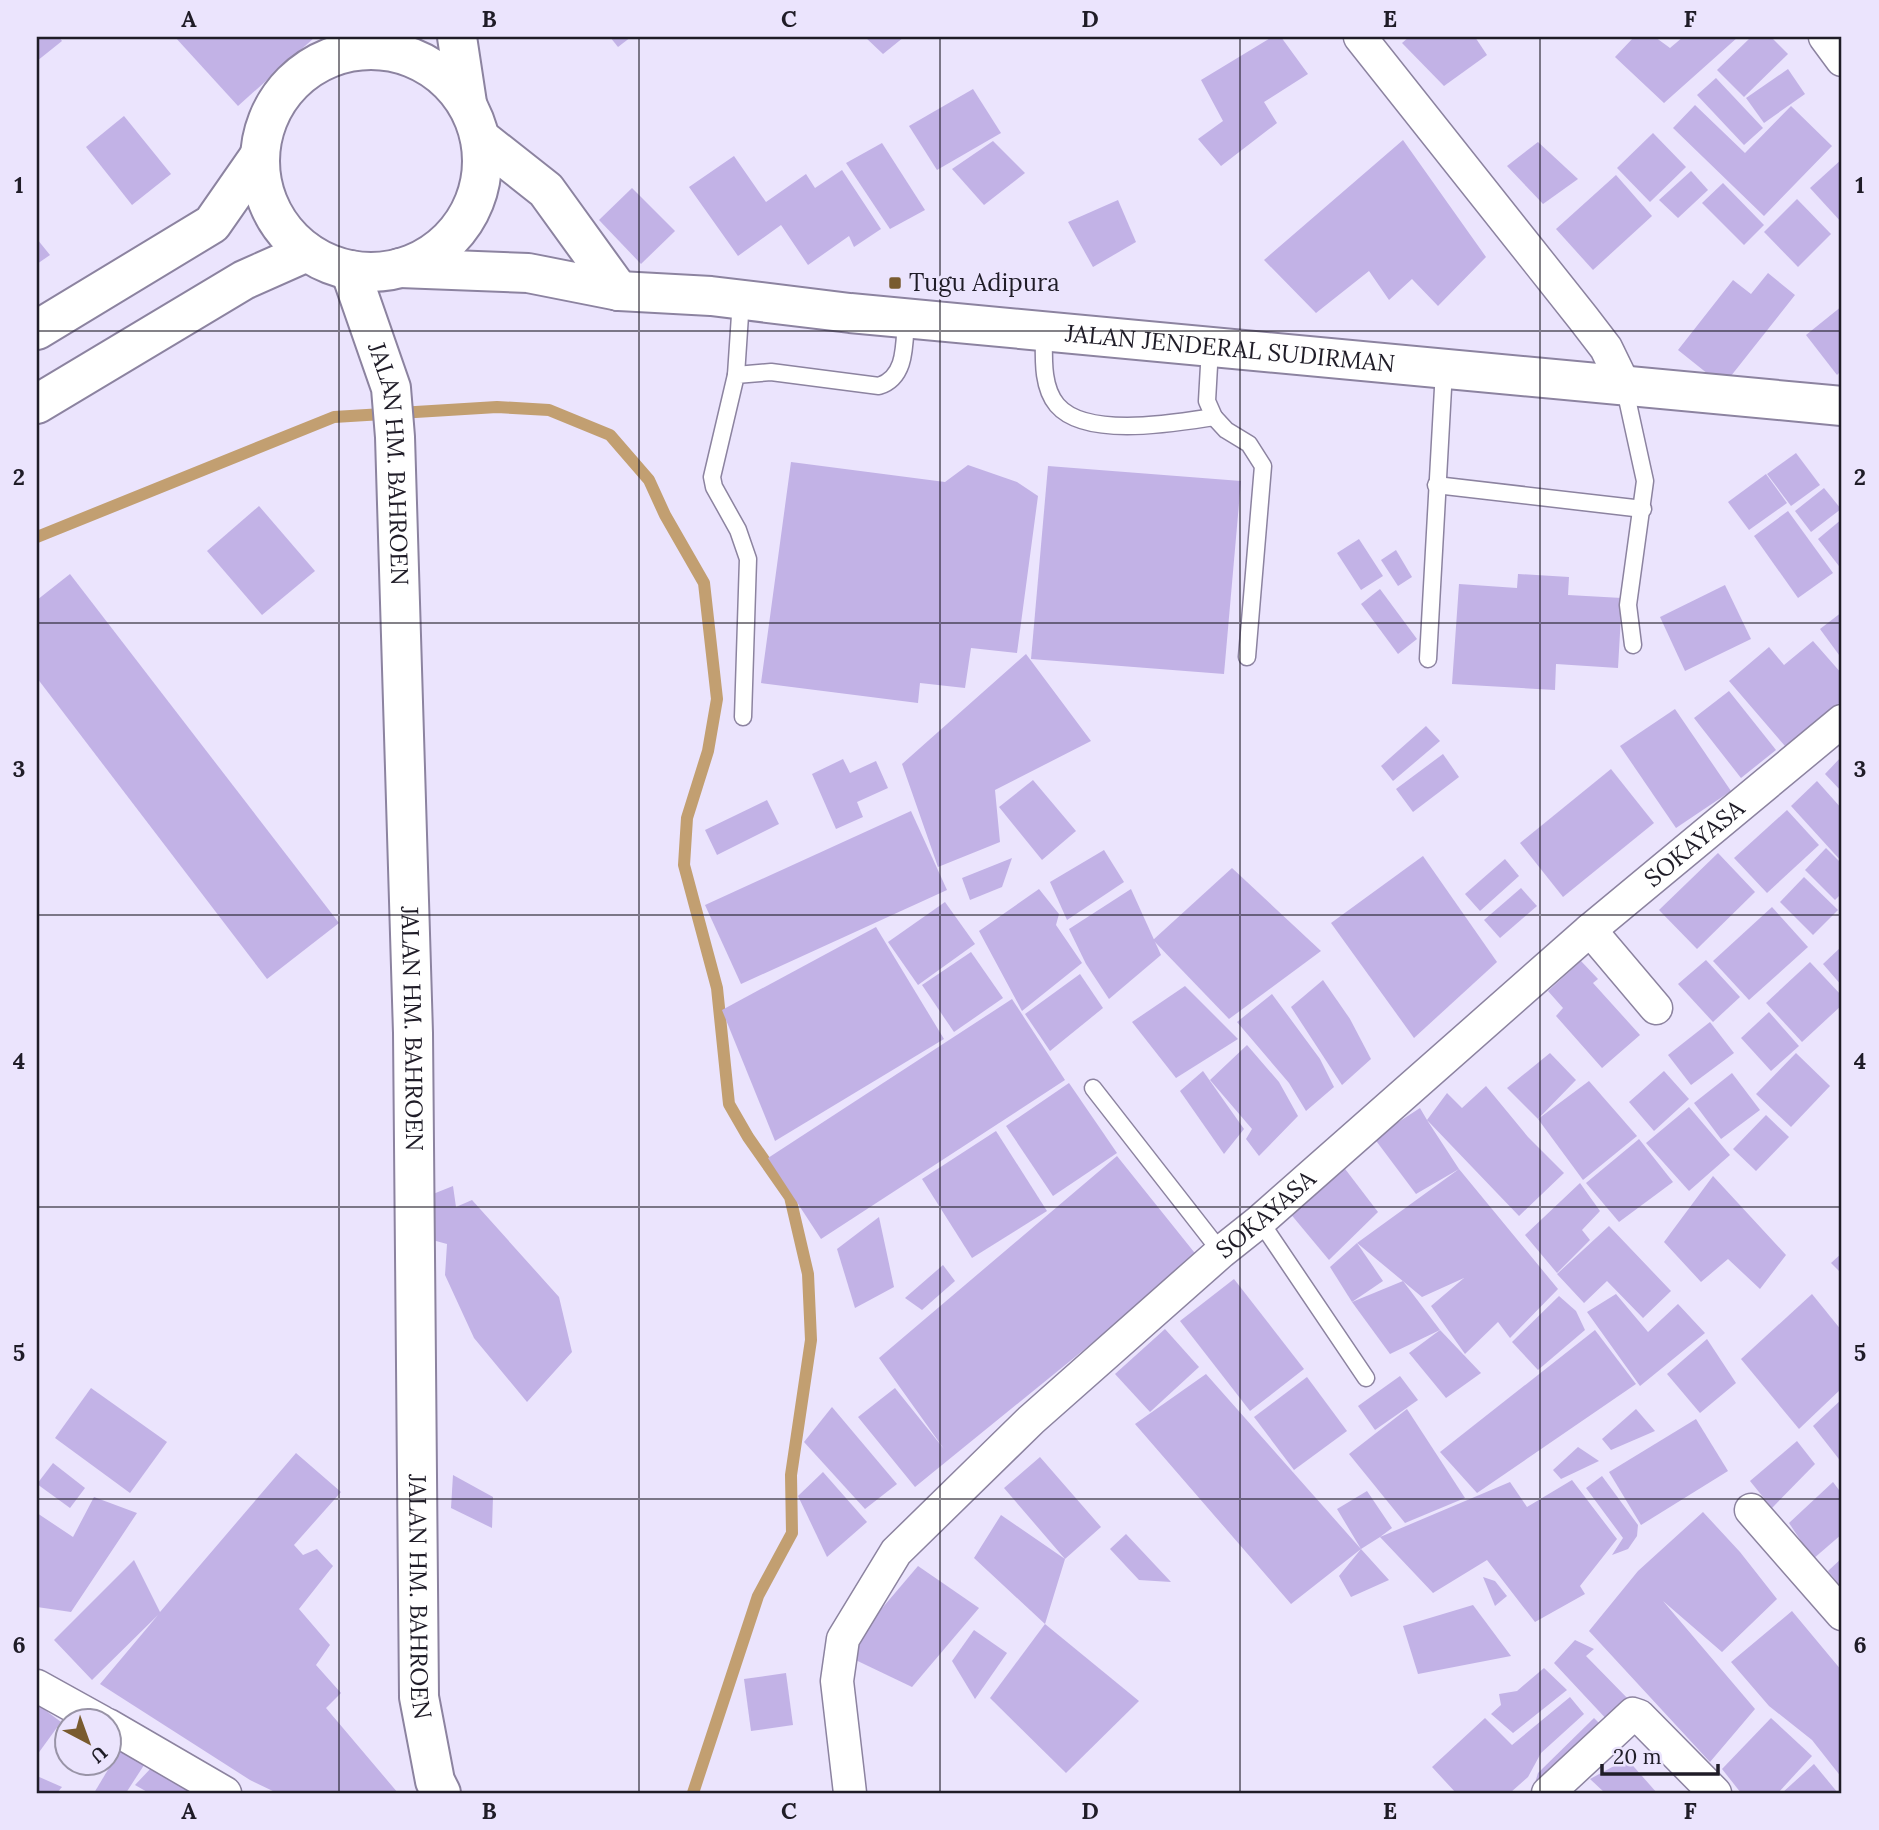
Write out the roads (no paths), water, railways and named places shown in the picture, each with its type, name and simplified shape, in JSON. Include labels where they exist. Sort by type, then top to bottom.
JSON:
[{"type":"main road","points":[[457,37],[473,120],[482,171],[474,204],[456,233],[430,255],[400,268],[366,272],[328,263],[307,252],[281,226],[264,192],[260,155],[266,124],[281,96],[303,73],[364,43],[422,61],[447,79],[473,120],[545,190],[619,291]]},
{"type":"main road","points":[[42,321],[212,224],[260,155]]},
{"type":"main road","points":[[37,404],[244,280],[307,252]]},
{"type":"main road","name":"JALAN JENDERAL SUDIRMAN","points":[[400,268],[528,272],[619,291],[741,300],[1210,348],[1842,406]]},
{"type":"main road","name":"JALAN HM. BAHROEN","points":[[350,270],[391,387],[395,438],[413,1034],[419,1697],[435,1781],[441,1793]]},
{"type":"street","points":[[1360,37],[1606,348],[1625,386]]},
{"type":"street","points":[[1825,37],[1842,60]]},
{"type":"street","name":"SOKAYASA","points":[[850,1793],[838,1681],[843,1639],[896,1552],[1031,1420],[1221,1252],[1260,1221],[1590,930],[1842,721]]},
{"type":"street","points":[[1590,930],[1656,1008]]},
{"type":"street","points":[[1751,1510],[1842,1614]]},
{"type":"street","points":[[37,1686],[78,1708]]},
{"type":"street","points":[[1548,1793],[1633,1714],[1639,1716],[1715,1793]]},
{"type":"street","points":[[122,1733],[225,1793]]},
{"type":"lane","points":[[741,300],[736,375],[712,477],[714,487],[738,530],[748,559],[743,717]]},
{"type":"lane","points":[[736,375],[771,372],[879,386],[891,382],[898,373],[906,318]]},
{"type":"lane","points":[[1044,332],[1044,371],[1055,403],[1070,417],[1102,424],[1160,425],[1214,417]]},
{"type":"lane","points":[[1210,348],[1207,401],[1214,417],[1227,430],[1249,444],[1263,466],[1247,657]]},
{"type":"lane","points":[[1428,659],[1444,370]]},
{"type":"lane","points":[[1625,386],[1643,464],[1643,509],[1628,605],[1633,645]]},
{"type":"lane","points":[[1436,485],[1643,509]]},
{"type":"lane","points":[[1093,1088],[1221,1252]]},
{"type":"lane","points":[[1260,1221],[1366,1378]]},
{"type":"waterway","points":[[37,537],[334,417],[497,407],[549,410],[610,435],[649,480],[665,515],[704,583],[717,699],[708,751],[687,818],[684,865],[717,988],[729,1104],[748,1137],[790,1197],[808,1274],[811,1340],[791,1475],[792,1533],[758,1596],[693,1793]]},
{"type":"place","name":"Tugu Adipura","points":[[895,283]]}]
